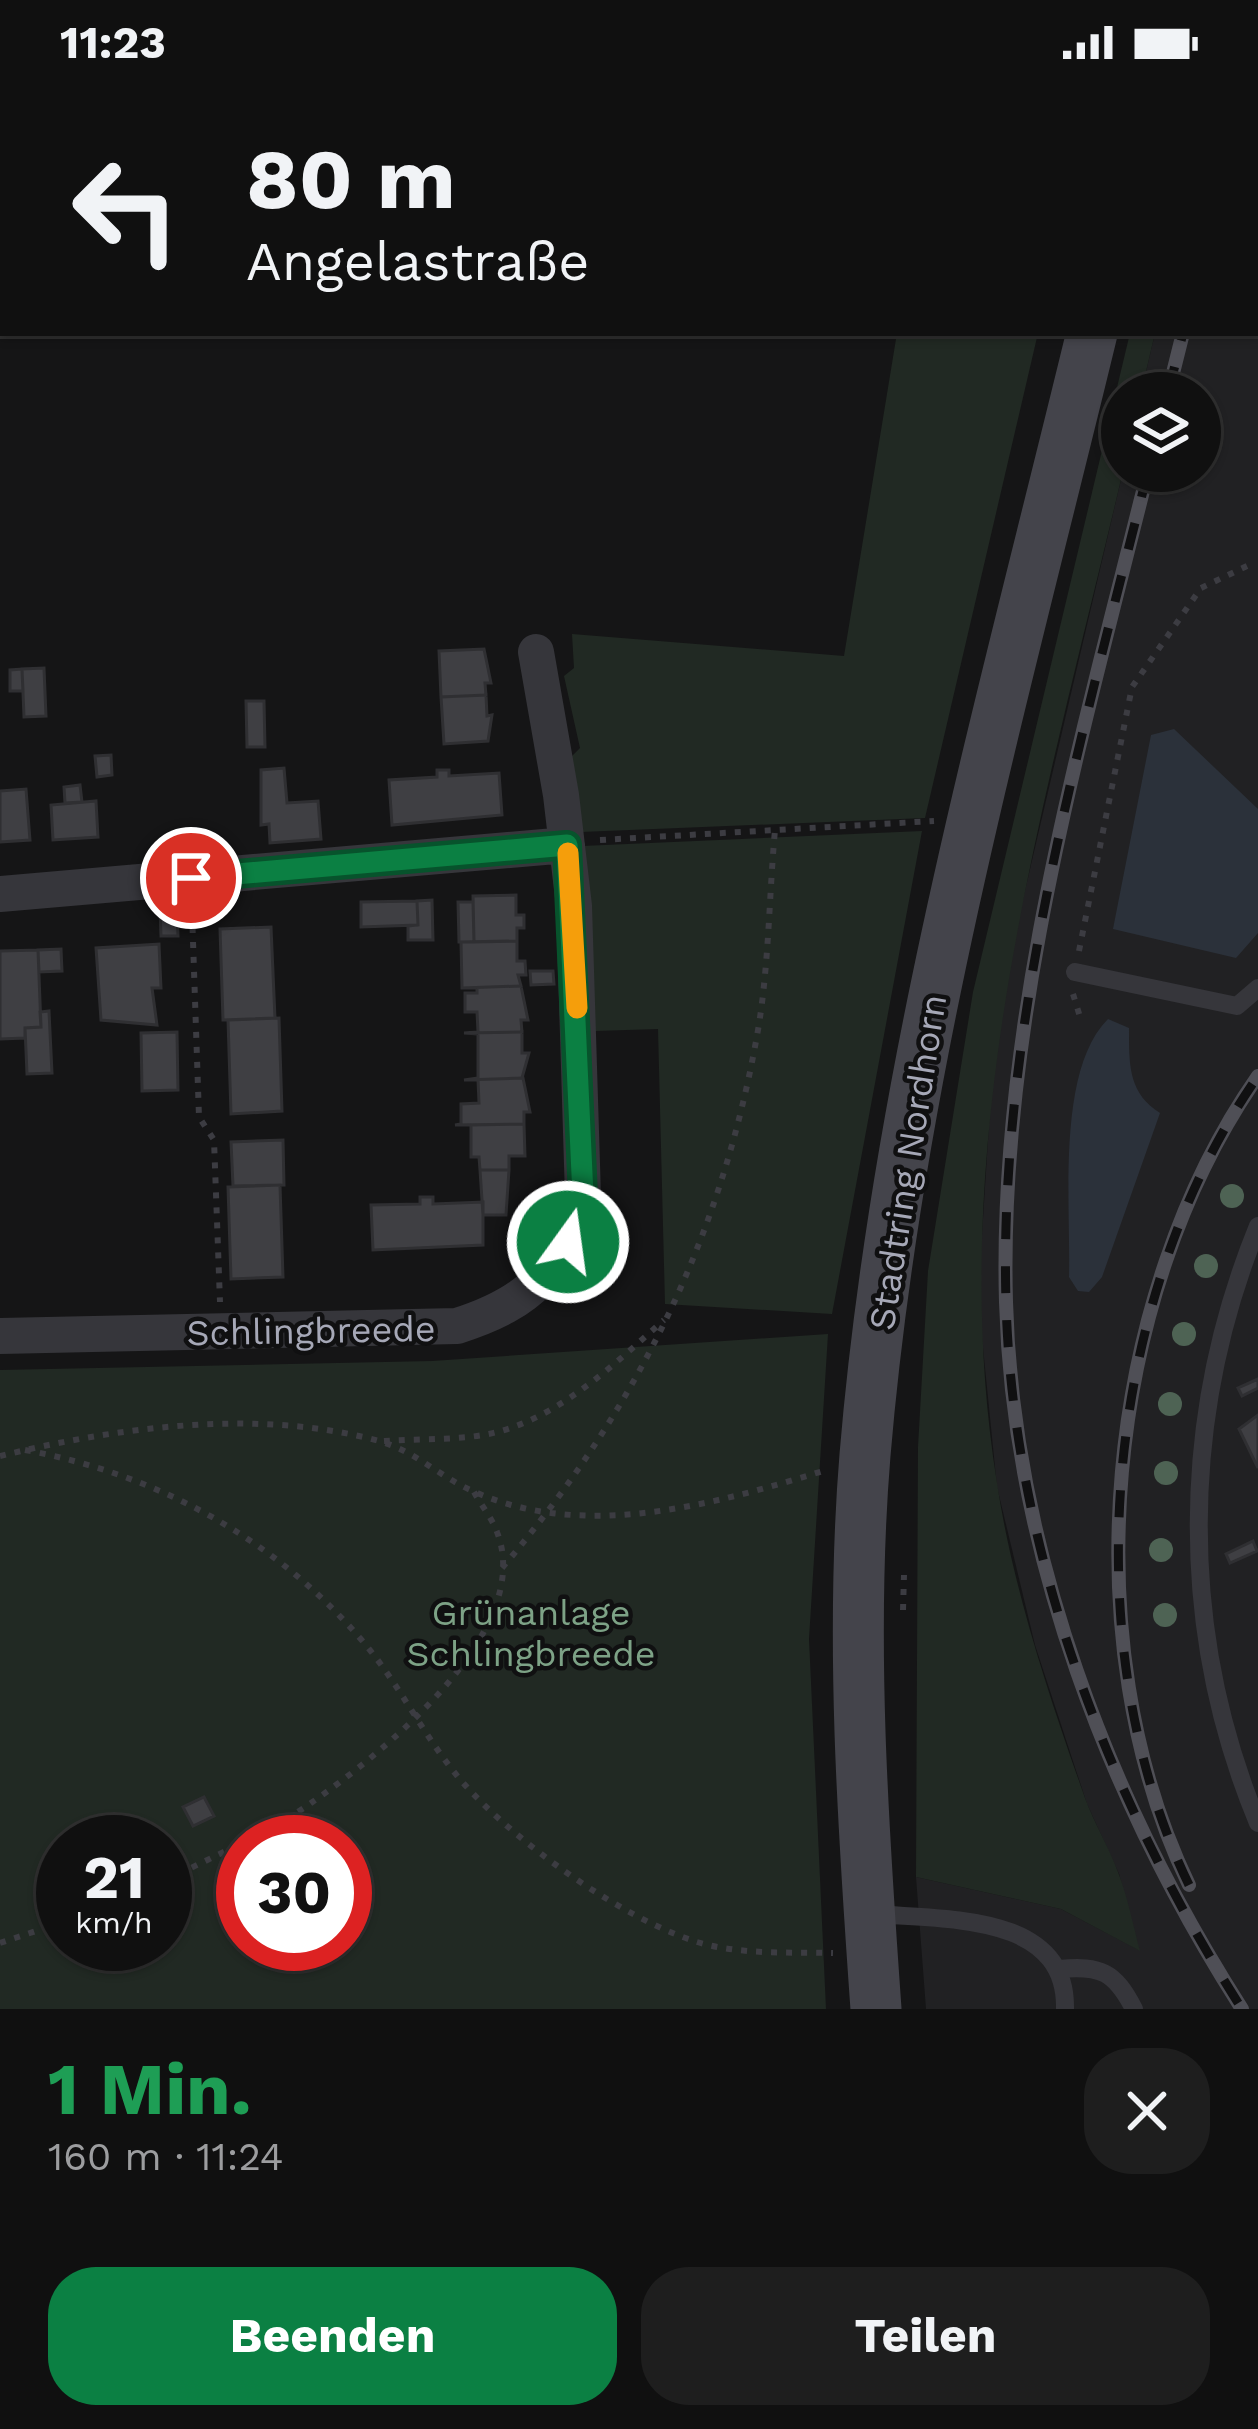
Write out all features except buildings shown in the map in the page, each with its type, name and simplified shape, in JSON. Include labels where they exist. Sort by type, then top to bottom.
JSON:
[{"type":"main road","name":"Stadtring Nordhorn","points":[[876,2009],[861,1660],[865,1459],[902,1154],[934,990],[1091,336]]},
{"type":"street","name":"Schlingbreede","points":[[0,1336],[457,1326],[519,1300],[547,1275],[568,1242],[583,1196],[567,845],[536,652]]},
{"type":"street","points":[[0,894],[567,845]]},
{"type":"lane","points":[[1075,972],[1238,1006],[1258,988]]},
{"type":"lane","points":[[1258,1226],[1224,1319],[1204,1403],[1198,1479],[1206,1635],[1225,1727],[1258,1822]]},
{"type":"lane","points":[[871,1913],[1018,1932],[1043,1946],[1059,1969],[1065,2009]]},
{"type":"lane","points":[[1059,1969],[1095,1965],[1118,1978],[1134,2009]]},
{"type":"path","points":[[1081,1020],[1072,988],[1132,687],[1201,588],[1246,566]]},
{"type":"path","points":[[567,845],[940,820]]},
{"type":"path","points":[[502,1568],[549,1512],[630,1396],[709,1221],[737,1128],[759,1027],[775,830]]},
{"type":"path","points":[[191,878],[199,1118],[214,1140],[221,1332]]},
{"type":"path","points":[[0,1456],[118,1432],[218,1425],[301,1428],[379,1441],[482,1436],[537,1415],[591,1384],[667,1317]]},
{"type":"path","points":[[379,1441],[431,1462],[474,1492],[549,1512],[599,1516],[724,1502],[829,1469]]},
{"type":"path","points":[[25,1450],[93,1463],[170,1491],[261,1547],[359,1636],[465,1785],[534,1846],[616,1903],[697,1942],[755,1951],[835,1953]]},
{"type":"path","points":[[192,1867],[309,1805],[417,1718],[482,1635],[502,1568],[498,1534],[474,1492]]},
{"type":"path","points":[[903,1618],[904,1570]]},
{"type":"path","points":[[0,1943],[36,1931]]},
{"type":"shaded area","points":[[1154,336],[1258,336],[1258,2009],[926,2009],[916,1877],[1061,1909],[1139,1950],[1119,1874],[1087,1804],[1035,1645],[997,1487],[978,1298],[993,1061],[1012,946],[1118,492],[1221,492],[1221,372],[1146,372]]},
{"type":"shaded area","points":[[1174,729],[1258,809],[1258,933],[1236,958],[1113,929],[1151,735]]},
{"type":"shaded area","points":[[1108,1019],[1129,1028],[1136,1087],[1160,1113],[1102,1277],[1089,1292],[1078,1291],[1069,1277],[1070,1140],[1080,1071],[1091,1042]]},
{"type":"green space","points":[[897,336],[1037,336],[925,818],[581,832],[571,757],[580,748],[564,676],[574,668],[572,634],[844,656]]},
{"type":"green space","points":[[1129,336],[1154,336],[1146,372],[1121,372]]},
{"type":"green space","points":[[1101,455],[1101,492],[1118,492],[1034,847],[992,1099],[983,1226],[983,1354],[997,1483],[1012,1563],[1058,1721],[1122,1882],[1140,1951],[1061,1909],[916,1877],[918,1447],[928,1271],[973,992]]},
{"type":"green space","points":[[922,831],[832,1314],[665,1304],[658,1029],[595,1031],[582,846]]},
{"type":"green space","name":"Grünanlage Schlingbreede","points":[[828,1334],[809,1639],[826,2009],[0,2009],[0,1370],[432,1361]]},
{"type":"railway","points":[[1173,372],[1182,336]]},
{"type":"railway","points":[[1143,492],[1072,778],[1030,987],[1007,1198],[1006,1302],[1027,1488],[1077,1671],[1150,1846],[1242,2009]]},
{"type":"railway","points":[[1189,1885],[1152,1790],[1129,1687],[1119,1581],[1122,1472],[1138,1365],[1166,1261],[1206,1164],[1258,1076]]},
{"type":"slow traffic","points":[[568,853],[577,1008]]},
{"type":"route","points":[[191,878],[567,845],[574,906],[583,1196],[568,1242]]}]
